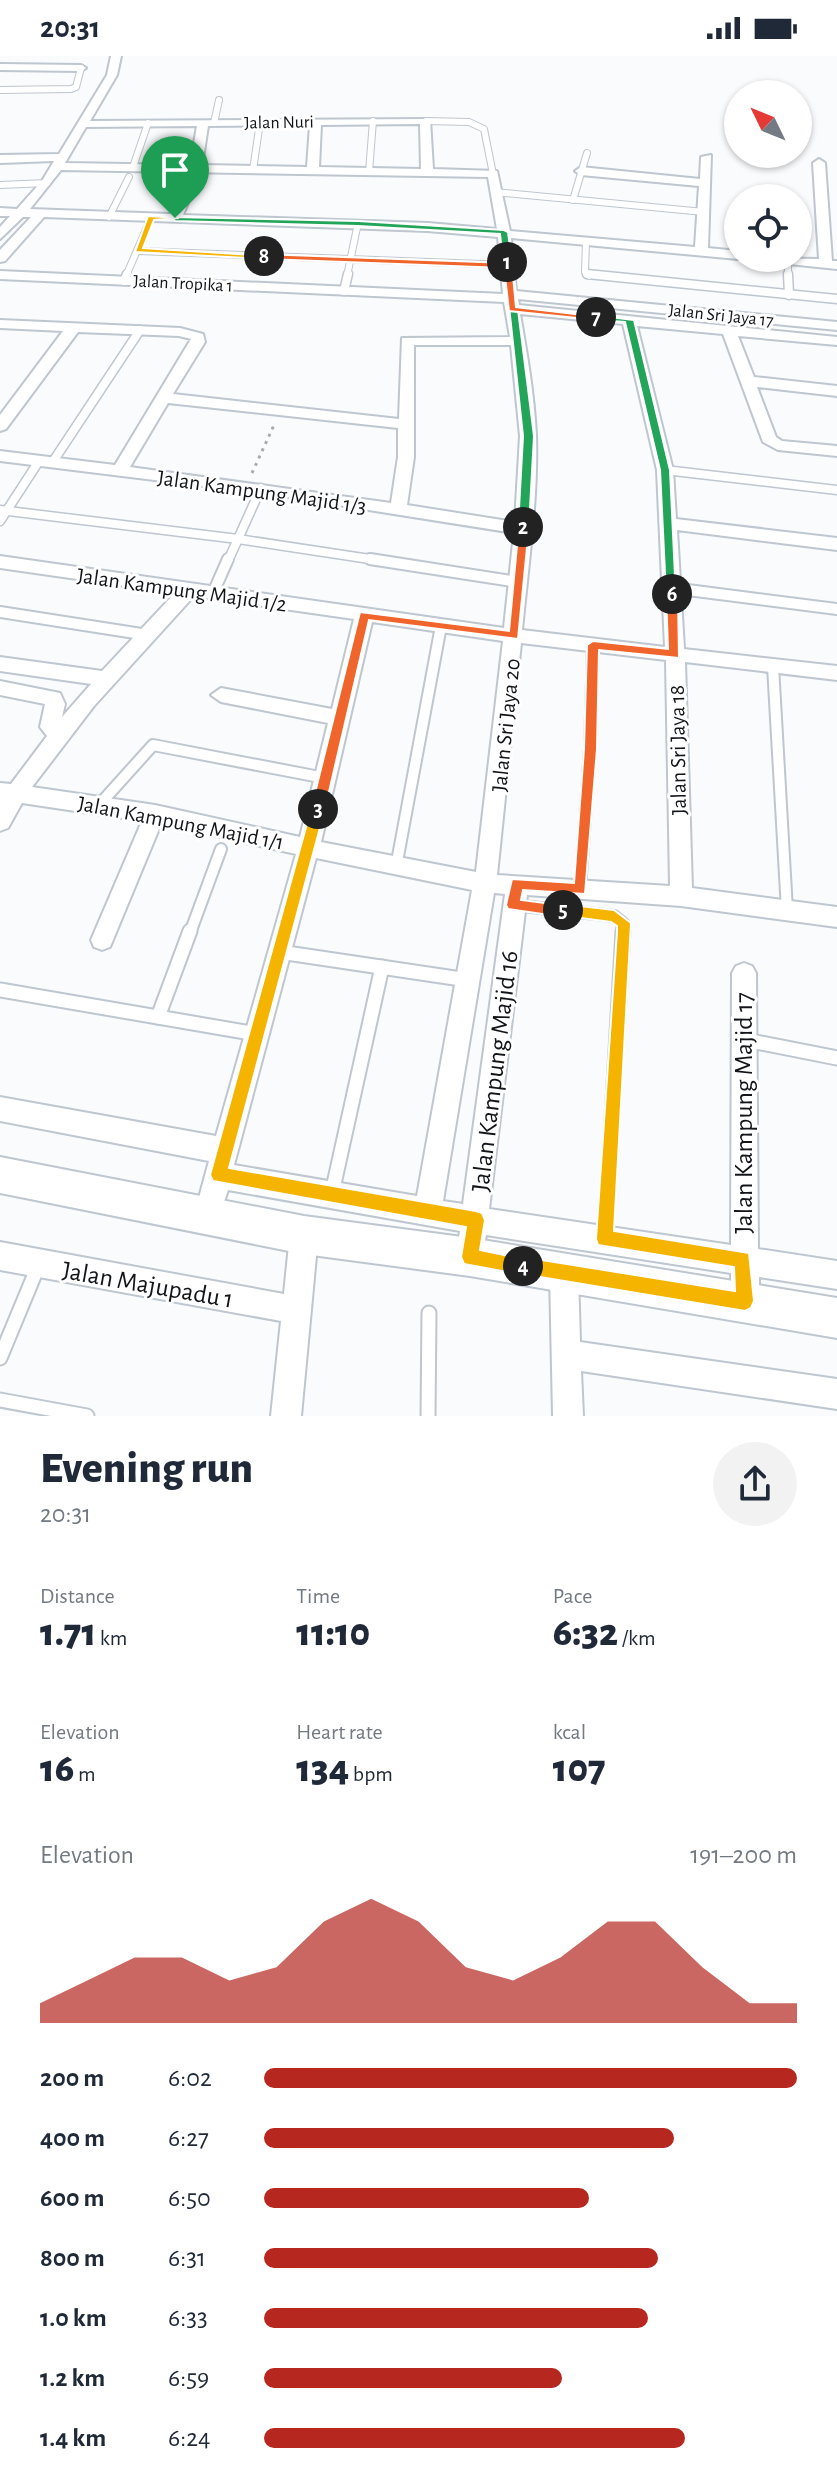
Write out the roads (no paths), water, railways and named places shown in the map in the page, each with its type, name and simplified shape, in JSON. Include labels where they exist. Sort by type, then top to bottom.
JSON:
[{"type":"street","points":[[93,107],[103,56]]},
{"type":"street","points":[[0,235],[47,183],[61,162],[112,75],[116,56]]},
{"type":"street","points":[[0,67],[81,68]]},
{"type":"street","points":[[426,121],[427,173]]},
{"type":"street","name":"Jalan Nuri","points":[[84,124],[426,121]]},
{"type":"street","points":[[313,171],[316,122]]},
{"type":"street","points":[[175,218],[194,174],[209,123]]},
{"type":"street","points":[[702,246],[707,157]]},
{"type":"street","points":[[0,159],[61,162],[131,172],[194,174],[253,170],[493,174]]},
{"type":"street","points":[[812,262],[832,264],[819,163]]},
{"type":"street","points":[[581,171],[705,183]]},
{"type":"street","name":"Jalan Sri Jaya 20","points":[[428,1211],[492,841],[523,529],[528,436],[504,228],[494,192],[493,174]]},
{"type":"street","points":[[0,212],[504,228],[702,246],[724,252]]},
{"type":"street","points":[[0,258],[41,213]]},
{"type":"street","points":[[504,228],[586,241],[702,246]]},
{"type":"street","name":"Jalan Tropika 1","points":[[0,275],[511,300]]},
{"type":"street","name":"Jalan Sri Jaya 17","points":[[511,300],[629,320],[837,341]]},
{"type":"street","name":"Jalan Sri Jaya 17","points":[[511,300],[837,326]]},
{"type":"street","name":"Jalan Sri Jaya 18","points":[[629,320],[665,470],[670,524],[681,896]]},
{"type":"street","points":[[2,328],[140,330],[180,332],[198,337],[198,342],[119,471]]},
{"type":"street","points":[[0,426],[73,328]]},
{"type":"street","points":[[729,330],[763,429],[772,442],[837,451]]},
{"type":"street","points":[[398,510],[406,457],[407,341],[518,341]]},
{"type":"street","points":[[747,381],[837,391]]},
{"type":"street","points":[[164,398],[406,424]]},
{"type":"street","name":"Jalan Kampung Majid 1/3","points":[[0,456],[254,487],[523,529]]},
{"type":"street","points":[[670,524],[837,544]]},
{"type":"street","name":"Jalan Kampung Majid 1/2","points":[[0,562],[514,636],[837,673]]},
{"type":"street","points":[[0,822],[8,792],[189,590]]},
{"type":"street","points":[[207,1216],[309,846],[364,615]]},
{"type":"street","points":[[0,664],[107,679]]},
{"type":"street","points":[[0,688],[53,698],[55,704],[50,727],[60,736]]},
{"type":"street","points":[[221,695],[340,718]]},
{"type":"street","name":"Jalan Kampung Majid 1/1","points":[[8,792],[155,814],[396,867],[484,883],[515,894],[580,889],[681,896],[837,917]]},
{"type":"street","points":[[102,940],[155,814]]},
{"type":"street","name":"Jalan Kampung Majid 16","points":[[470,1257],[515,894]]},
{"type":"street","name":"Jalan Kampung Majid 17","points":[[744,973],[742,1259],[745,1301]]},
{"type":"street","points":[[0,1109],[222,1163],[332,1195],[837,1275]]},
{"type":"street","points":[[0,1175],[304,1235],[470,1257],[837,1318]]},
{"type":"street","points":[[286,1416],[304,1235]]},
{"type":"street","name":"Jalan Majupadu 1","points":[[0,1256],[297,1310]]},
{"type":"street","points":[[564,1273],[568,1416]]},
{"type":"street","points":[[567,1355],[837,1394]]},
{"type":"lane","points":[[0,90],[71,89],[76,87],[81,68]]},
{"type":"lane","points":[[209,123],[219,100]]},
{"type":"lane","points":[[369,172],[373,121]]},
{"type":"lane","points":[[426,121],[469,122],[484,129],[493,174]]},
{"type":"lane","points":[[253,170],[260,122]]},
{"type":"lane","points":[[109,217],[131,172],[148,123]]},
{"type":"lane","points":[[573,200],[587,153]]},
{"type":"lane","points":[[0,185],[47,183]]},
{"type":"lane","points":[[494,192],[704,212]]},
{"type":"lane","points":[[124,281],[151,218]]},
{"type":"lane","points":[[344,291],[358,223]]},
{"type":"lane","points":[[586,241],[585,272],[589,276],[837,299]]},
{"type":"lane","points":[[138,251],[508,265]]},
{"type":"lane","points":[[788,272],[789,295]]},
{"type":"lane","points":[[0,521],[3,510],[46,462],[140,330]]},
{"type":"lane","points":[[665,470],[837,490]]},
{"type":"lane","points":[[213,593],[238,539],[254,487]]},
{"type":"lane","points":[[3,510],[238,539],[518,582]]},
{"type":"lane","points":[[672,588],[837,609]]},
{"type":"lane","points":[[0,612],[148,635]]},
{"type":"lane","points":[[396,867],[441,626]]},
{"type":"lane","points":[[580,889],[590,749],[593,645]]},
{"type":"lane","points":[[773,666],[787,910]]},
{"type":"lane","points":[[99,805],[153,745],[325,778]]},
{"type":"lane","points":[[158,1017],[221,849]]},
{"type":"lane","points":[[515,894],[614,916],[623,923],[604,1239]]},
{"type":"lane","points":[[280,952],[469,980]]},
{"type":"lane","points":[[332,1195],[382,967]]},
{"type":"lane","points":[[0,990],[257,1034]]},
{"type":"lane","points":[[744,1040],[837,1058]]},
{"type":"lane","points":[[0,1358],[39,1264]]},
{"type":"lane","points":[[428,1416],[429,1313]]},
{"type":"lane","points":[[0,1400],[87,1416]]}]
